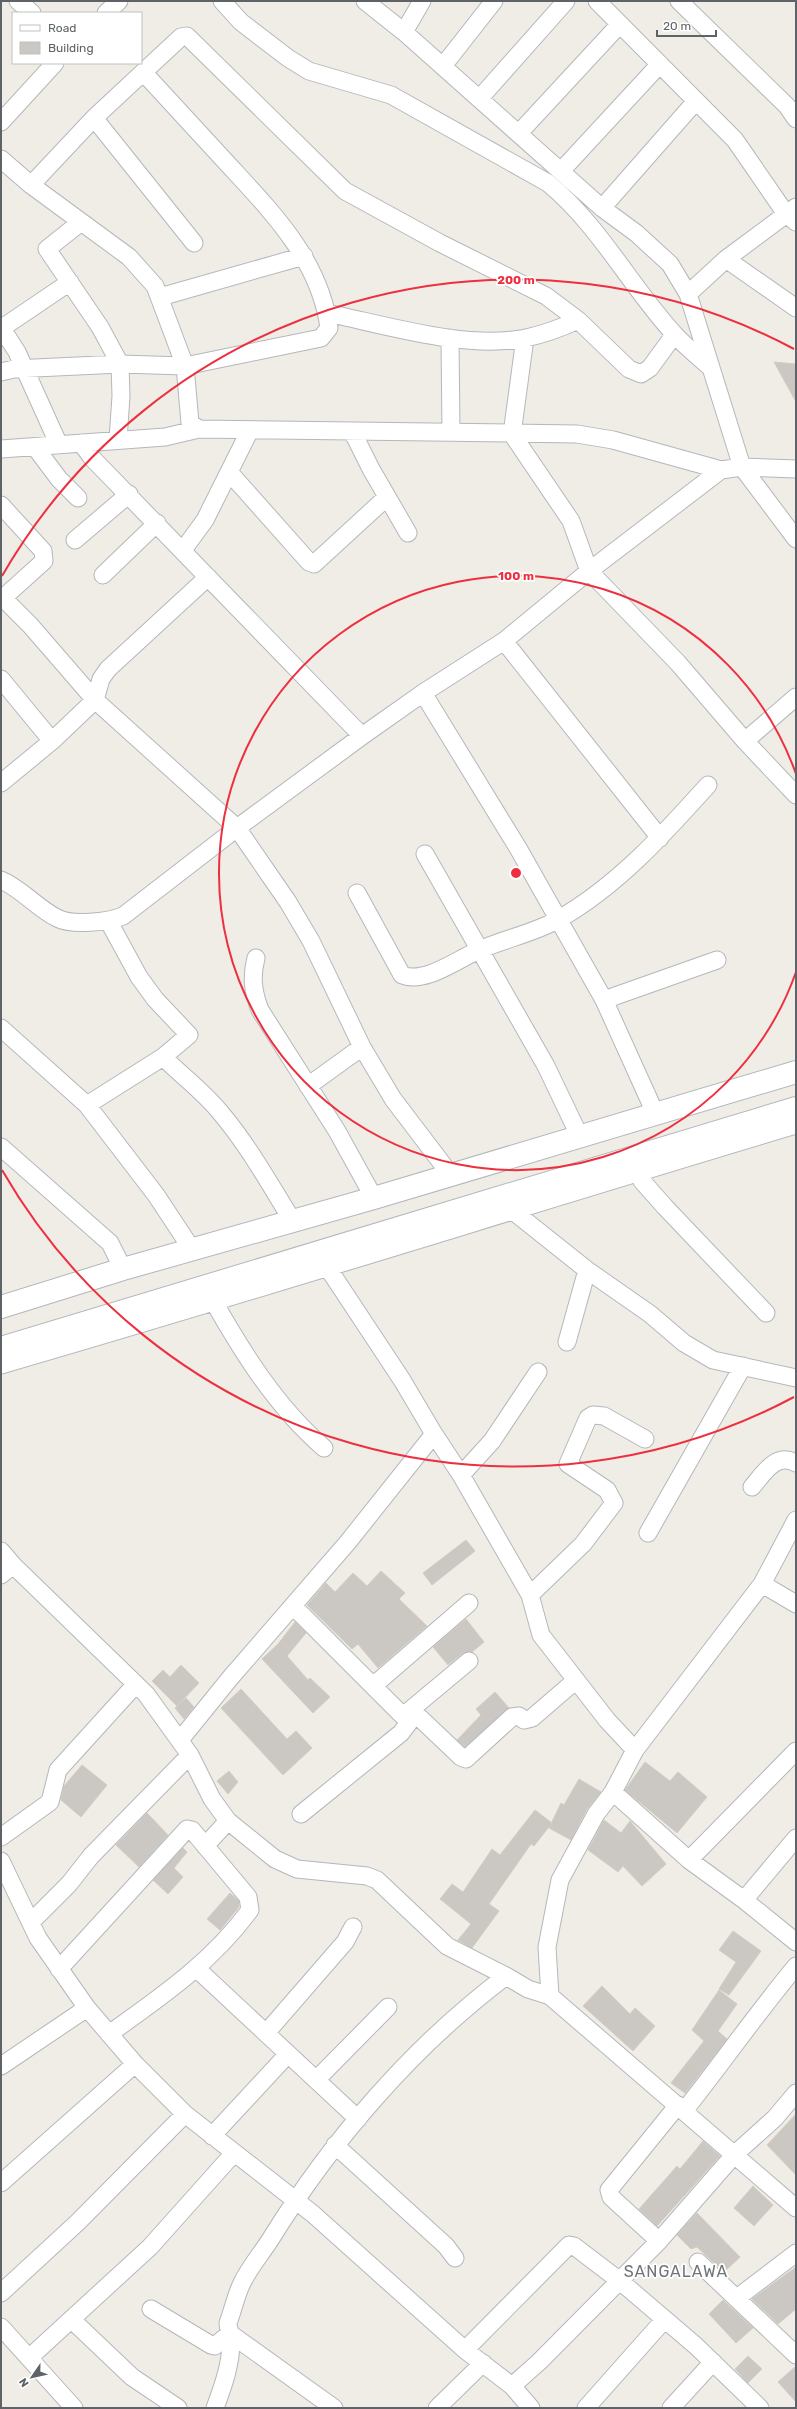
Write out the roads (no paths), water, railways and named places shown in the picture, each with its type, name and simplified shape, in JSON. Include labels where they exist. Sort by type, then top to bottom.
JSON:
[{"type":"main road","points":[[1,1307],[122,1269],[193,1251],[292,1220],[374,1198],[579,1135],[656,1115],[796,1072]]},
{"type":"main road","points":[[1,1348],[210,1295],[636,1164],[796,1108]]},
{"type":"street","points":[[18,1],[31,12]]},
{"type":"street","points":[[107,12],[119,1]]},
{"type":"street","points":[[222,1],[241,22],[288,58],[309,71],[391,95],[548,183],[568,200],[604,242],[674,335],[711,368]]},
{"type":"street","points":[[365,1],[443,66],[602,208],[636,233],[670,264],[688,294],[742,467],[796,539]]},
{"type":"street","points":[[404,32],[422,1]]},
{"type":"street","points":[[443,66],[494,1]]},
{"type":"street","points":[[479,99],[566,1]]},
{"type":"street","points":[[597,1],[735,140],[793,214],[726,259],[688,294]]},
{"type":"street","points":[[679,1],[787,106],[796,120]]},
{"type":"street","points":[[519,133],[620,24]]},
{"type":"street","points":[[31,186],[94,118],[181,37],[187,36],[345,191],[440,242],[546,296],[578,320],[629,369],[641,374],[650,368],[674,335]]},
{"type":"street","points":[[1,122],[54,64]]},
{"type":"street","points":[[561,171],[660,64]]},
{"type":"street","points":[[1,372],[25,369],[120,364],[185,366],[321,338],[329,328],[327,313],[304,256],[269,209],[143,72]]},
{"type":"street","points":[[602,208],[696,101]]},
{"type":"street","points":[[94,118],[194,243]]},
{"type":"street","points":[[1,159],[31,186],[129,257],[155,286],[185,366],[190,423],[199,429]]},
{"type":"street","points":[[81,222],[47,249],[100,328],[120,364],[121,396],[118,440]]},
{"type":"street","points":[[160,297],[304,256]]},
{"type":"street","points":[[726,259],[796,308]]},
{"type":"street","points":[[59,445],[25,369],[1,328],[70,282]]},
{"type":"street","points":[[327,313],[450,338],[492,341],[525,338],[555,330],[578,320]]},
{"type":"street","points":[[450,338],[451,432]]},
{"type":"street","points":[[525,338],[512,434],[571,521],[589,572],[678,663],[745,741],[796,794]]},
{"type":"street","points":[[1,449],[164,437],[199,429],[584,435],[612,440],[721,470],[742,467],[796,469]]},
{"type":"street","points":[[183,550],[205,520],[250,430]]},
{"type":"street","points":[[352,431],[408,533]]},
{"type":"street","points":[[80,443],[362,736]]},
{"type":"street","points":[[35,446],[59,479],[78,498]]},
{"type":"street","points":[[1,880],[58,919],[92,923],[109,922],[123,916],[237,828],[362,736],[423,693],[504,641],[589,572],[721,470]]},
{"type":"street","points":[[229,472],[309,562],[314,564],[387,497]]},
{"type":"street","points":[[75,540],[129,494]]},
{"type":"street","points":[[1,505],[43,551],[45,556],[44,561],[2,597],[30,625],[95,700],[237,828],[288,902],[311,941],[362,1047],[393,1099],[450,1174]]},
{"type":"street","points":[[103,575],[157,523]]},
{"type":"street","points":[[1,783],[52,741],[95,700],[101,679],[108,669],[208,577]]},
{"type":"street","points":[[504,641],[660,838]]},
{"type":"street","points":[[1,679],[52,741]]},
{"type":"street","points":[[423,693],[518,848],[604,1000],[656,1115]]},
{"type":"street","points":[[745,741],[796,697]]},
{"type":"street","points":[[357,893],[402,975],[410,978],[427,974],[479,950],[559,919],[601,890],[660,838],[708,785]]},
{"type":"street","points":[[425,854],[546,1066],[579,1135]]},
{"type":"street","points":[[87,1105],[163,1057],[189,1035],[155,999],[139,977],[109,922]]},
{"type":"street","points":[[256,958],[252,972],[253,992],[260,1010],[337,1131],[374,1198]]},
{"type":"street","points":[[604,1000],[718,960]]},
{"type":"street","points":[[1,1028],[87,1105],[156,1195],[193,1251]]},
{"type":"street","points":[[308,1086],[362,1047]]},
{"type":"street","points":[[163,1057],[200,1090],[220,1112],[257,1163],[292,1220]]},
{"type":"street","points":[[766,1313],[642,1181],[636,1164],[796,1125]]},
{"type":"street","points":[[1,1147],[110,1243],[122,1269]]},
{"type":"street","points":[[504,1204],[588,1270],[650,1314],[684,1343],[713,1360],[743,1366],[775,1375],[796,1378]]},
{"type":"street","points":[[322,1260],[402,1380],[434,1434],[461,1475],[530,1595],[541,1636],[575,1681],[635,1750]]},
{"type":"street","points":[[567,1342],[588,1270]]},
{"type":"street","points":[[1,1365],[210,1295],[243,1353],[307,1433],[324,1448]]},
{"type":"street","points":[[648,1533],[743,1366]]},
{"type":"street","points":[[461,1475],[492,1441],[538,1372]]},
{"type":"street","points":[[530,1595],[583,1544],[614,1503],[607,1490],[568,1464],[588,1418],[594,1415],[604,1416],[645,1439]]},
{"type":"street","points":[[180,1740],[348,1542],[434,1434]]},
{"type":"street","points":[[752,1486],[777,1460],[788,1459],[796,1464]]},
{"type":"street","points":[[550,1996],[547,1947],[560,1880],[596,1814],[614,1792],[635,1750],[762,1584],[796,1520]]},
{"type":"street","points":[[1,1551],[7,1570],[136,1684],[154,1705],[190,1755],[212,1799],[228,1821],[275,1859],[297,1869],[367,1876],[377,1880],[448,1946],[528,1988],[550,1996],[795,2205]]},
{"type":"street","points":[[762,1584],[796,1604]]},
{"type":"street","points":[[373,1686],[469,1603]]},
{"type":"street","points":[[293,1606],[373,1686],[408,1716],[420,1718],[461,1757],[466,1759],[512,1717],[519,1716],[524,1720],[532,1718],[575,1681]]},
{"type":"street","points":[[301,1814],[401,1733],[408,1716],[469,1661]]},
{"type":"street","points":[[1,1837],[50,1802],[58,1770],[136,1684]]},
{"type":"street","points":[[689,1860],[796,1751]]},
{"type":"street","points":[[31,1922],[69,1884],[91,1856],[190,1755]]},
{"type":"street","points":[[614,1792],[689,1860],[744,1900],[796,1942]]},
{"type":"street","points":[[205,1846],[228,1821]]},
{"type":"street","points":[[59,1968],[187,1829],[192,1830],[248,1897],[250,1910],[217,1951],[170,1991],[108,2034]]},
{"type":"street","points":[[744,1900],[796,1838]]},
{"type":"street","points":[[1,1861],[38,1938],[87,2008],[135,2064],[185,2114],[295,2200],[465,2350],[512,2386],[532,2408]]},
{"type":"street","points":[[266,2033],[345,1942],[353,1927]]},
{"type":"street","points":[[659,2241],[610,2197],[609,2190],[728,2055],[762,2007],[796,1966]]},
{"type":"street","points":[[196,1968],[358,2119]]},
{"type":"street","points":[[215,2408],[228,2373],[232,2339],[228,2328],[228,2323],[242,2282],[295,2200],[335,2145],[436,2034],[506,1976]]},
{"type":"street","points":[[316,2080],[388,2007]]},
{"type":"street","points":[[1,2066],[87,2008]]},
{"type":"street","points":[[212,2136],[288,2054]]},
{"type":"street","points":[[1,2183],[135,2064]]},
{"type":"street","points":[[512,2386],[523,2378],[659,2241],[735,2154],[774,2118],[796,2093]]},
{"type":"street","points":[[1,2293],[78,2222],[185,2114]]},
{"type":"street","points":[[335,2145],[446,2246],[455,2258]]},
{"type":"street","points":[[29,2358],[150,2247],[234,2153]]},
{"type":"street","points":[[465,2350],[569,2245],[574,2246],[620,2281],[713,2362],[760,2408]]},
{"type":"street","points":[[736,2298],[796,2253]]},
{"type":"street","points":[[698,2262],[794,2349]]},
{"type":"street","points":[[151,2309],[211,2346],[215,2346],[224,2338],[232,2339],[334,2408]]},
{"type":"street","points":[[72,2320],[132,2377],[178,2408]]},
{"type":"street","points":[[586,2408],[664,2320]]},
{"type":"street","points":[[1,2327],[74,2408]]},
{"type":"street","points":[[671,2408],[713,2362]]},
{"type":"street","points":[[437,2408],[483,2363]]},
{"type":"district","name":"SANGALAWA","points":[[676,2271]]}]
